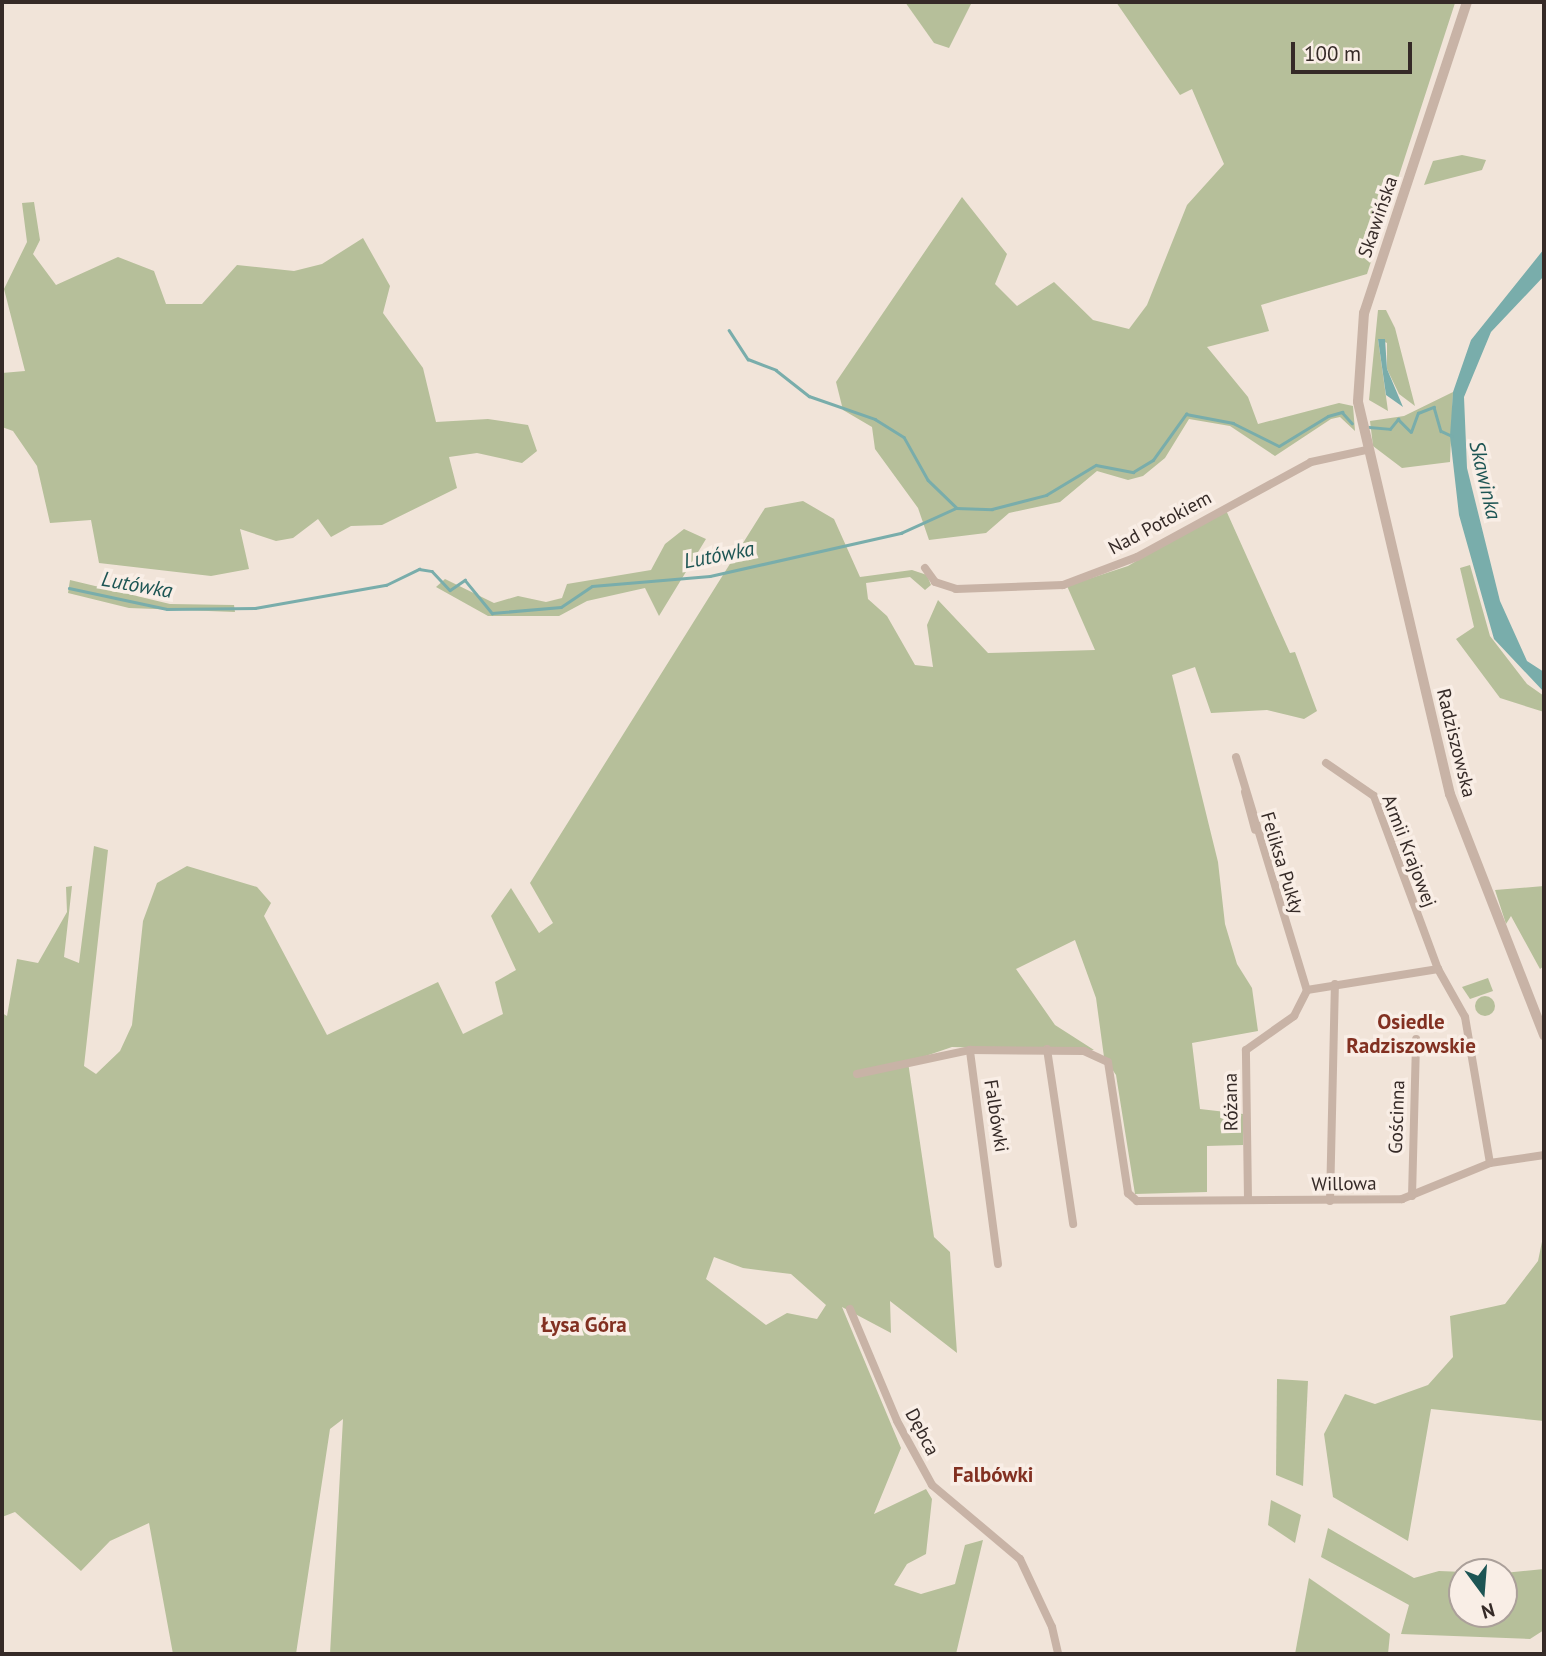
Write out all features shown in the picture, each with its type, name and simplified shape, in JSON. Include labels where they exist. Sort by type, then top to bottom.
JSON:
[{"type":"street","name":"Skawińska","points":[[1366,450],[1357,377],[1364,313],[1467,2]]},
{"type":"street","name":"Nad Potokiem","points":[[925,568],[935,582],[956,589],[1063,584],[1138,557],[1311,462],[1366,450]]},
{"type":"street","name":"Radziszowska","points":[[1366,450],[1450,793],[1544,1035]]},
{"type":"street","name":"Feliksa Pukły","points":[[1236,757],[1307,990]]},
{"type":"street","name":"Armii Krajowej","points":[[1326,763],[1374,796],[1438,969],[1465,1017],[1490,1163]]},
{"type":"street","points":[[1307,990],[1438,969]]},
{"type":"street","points":[[1330,1201],[1335,984]]},
{"type":"street","name":"Różana","points":[[1248,1200],[1246,1050],[1294,1016],[1307,990]]},
{"type":"street","name":"Gościnna","points":[[1412,1196],[1416,1039]]},
{"type":"street","points":[[1047,1049],[1073,1224]]},
{"type":"street","points":[[858,1074],[970,1050]]},
{"type":"street","name":"Falbówki","points":[[998,1265],[970,1050],[1084,1051],[1108,1062],[1128,1193],[1137,1201]]},
{"type":"street","name":"Willowa","points":[[1137,1201],[1330,1201],[1412,1196],[1490,1163],[1544,1155]]},
{"type":"street","name":"Dębca","points":[[850,1309],[897,1421],[932,1485],[1020,1559],[1052,1627],[1058,1654]]},
{"type":"green space","points":[[905,2],[972,2],[949,48],[934,43]]},
{"type":"green space","points":[[1116,2],[1455,3],[1367,274],[1261,305],[1269,331],[1207,347],[1248,397],[1258,424],[1339,403],[1353,406],[1355,431],[1340,417],[1331,419],[1275,456],[1230,426],[1189,419],[1165,458],[1143,476],[1128,480],[1097,471],[1060,502],[1009,513],[986,533],[929,540],[918,508],[875,449],[872,427],[843,410],[836,382],[962,197],[1007,254],[995,284],[1017,306],[1054,282],[1093,320],[1129,329],[1147,305],[1187,205],[1224,164],[1192,89],[1180,95]]},
{"type":"green space","points":[[1462,155],[1486,160],[1482,170],[1424,185],[1433,161]]},
{"type":"green space","points":[[34,202],[40,240],[33,254],[56,285],[118,257],[154,271],[166,304],[202,304],[237,265],[294,271],[322,264],[363,238],[390,286],[383,313],[423,368],[436,422],[488,419],[528,425],[537,451],[522,463],[477,453],[449,457],[457,488],[382,525],[351,526],[331,537],[318,519],[293,538],[276,541],[240,529],[249,569],[211,576],[99,563],[91,520],[50,523],[37,466],[13,431],[2,427],[2,373],[25,371],[4,289],[27,242],[22,203]]},
{"type":"green space","points":[[1378,310],[1386,310],[1395,328],[1415,406],[1399,394],[1387,369],[1387,343],[1378,339],[1388,411],[1369,400]]},
{"type":"green space","points":[[1453,392],[1450,462],[1402,468],[1373,446],[1370,421],[1404,416]]},
{"type":"green space","points":[[803,501],[834,519],[860,577],[912,570],[927,575],[931,585],[925,590],[910,577],[866,583],[868,599],[887,616],[915,665],[933,667],[927,625],[938,600],[988,653],[1095,650],[1067,586],[1128,566],[1225,508],[1290,653],[1295,652],[1317,711],[1304,719],[1267,710],[1211,713],[1195,667],[1172,675],[1218,862],[1225,924],[1237,964],[1252,988],[1258,1031],[1192,1043],[1200,1109],[1243,1114],[1243,1145],[1207,1146],[1207,1192],[1135,1194],[1116,1075],[1104,1057],[1096,998],[1075,940],[1016,969],[1055,1025],[1094,1050],[952,1047],[908,1062],[934,1237],[950,1252],[957,1353],[890,1301],[891,1333],[842,1307],[901,1448],[874,1514],[926,1489],[932,1499],[926,1554],[907,1564],[894,1585],[921,1594],[955,1584],[965,1545],[983,1540],[956,1654],[330,1654],[343,1419],[330,1429],[296,1654],[173,1654],[149,1523],[110,1541],[81,1571],[15,1512],[2,1517],[2,1013],[7,1016],[17,959],[38,963],[67,912],[66,887],[72,886],[64,957],[79,963],[94,846],[108,850],[84,1066],[96,1074],[120,1051],[132,1025],[143,921],[157,883],[187,866],[257,887],[271,903],[264,916],[327,1035],[438,982],[463,1034],[503,1014],[495,982],[516,970],[491,916],[511,888],[539,933],[553,923],[530,883],[765,508]],"holes":[[[714,1257],[743,1268],[791,1274],[826,1305],[817,1319],[787,1313],[766,1325],[706,1279]]]},
{"type":"green space","points":[[684,529],[706,539],[659,616],[645,588],[587,601],[559,616],[488,616],[436,587],[445,579],[494,603],[518,596],[546,602],[562,598],[567,584],[651,570],[665,544]]},
{"type":"green space","points":[[1470,565],[1490,636],[1527,684],[1544,696],[1544,712],[1500,698],[1456,639],[1474,627],[1460,568]]},
{"type":"green space","points":[[70,580],[170,604],[234,605],[235,612],[129,608],[68,593]]},
{"type":"green space","points":[[1544,886],[1544,966],[1540,969],[1511,916],[1506,924],[1495,890]]},
{"type":"green space","points":[[1488,978],[1493,991],[1470,999],[1462,987]]},
{"type":"green space","points":[[1481,996],[1489,996],[1495,1006],[1489,1016],[1481,1016],[1475,1010],[1475,1002]]},
{"type":"green space","points":[[1544,1232],[1544,1421],[1431,1409],[1408,1541],[1333,1497],[1324,1434],[1345,1394],[1375,1404],[1428,1385],[1453,1357],[1450,1316],[1505,1304],[1538,1261]]},
{"type":"green space","points":[[1277,1379],[1308,1381],[1303,1486],[1276,1475]]},
{"type":"green space","points":[[1271,1500],[1301,1515],[1295,1543],[1268,1525]]},
{"type":"green space","points":[[1328,1528],[1414,1578],[1448,1571],[1448,1628],[1518,1628],[1518,1572],[1544,1569],[1544,1630],[1530,1639],[1401,1634],[1409,1605],[1321,1557]]},
{"type":"green space","points":[[1309,1578],[1390,1634],[1388,1654],[1295,1654]]},
{"type":"water","points":[[1544,249],[1544,276],[1491,332],[1464,397],[1467,468],[1500,601],[1527,661],[1544,672],[1544,692],[1494,639],[1459,515],[1450,436],[1453,392],[1471,340]]},
{"type":"water","points":[[1378,339],[1385,339],[1387,369],[1403,407],[1386,395]]},
{"type":"waterway","points":[[729,330],[748,359],[776,370],[809,396],[875,419],[904,437],[928,480],[956,507]]},
{"type":"waterway","name":"Lutówka","points":[[1369,427],[1390,429],[1398,419],[1411,432],[1418,413],[1434,407],[1441,431],[1452,436]]},
{"type":"waterway","name":"Lutówka","points":[[69,588],[167,609],[255,608],[386,585],[419,569],[432,571],[450,590],[465,580],[492,613],[561,607],[592,586],[710,576],[901,533],[956,508],[992,509],[1046,495],[1096,465],[1133,472],[1153,460],[1186,414],[1233,423],[1279,446],[1328,416],[1342,412],[1352,423]]},
{"type":"district","name":"Osiedle Radziszowskie","points":[[1411,1034]]},
{"type":"district","name":"Łysa Góra","points":[[584,1325]]},
{"type":"district","name":"Falbówki","points":[[993,1475]]},
{"type":"water label","name":"Skawinka","points":[[1485,480]]}]
